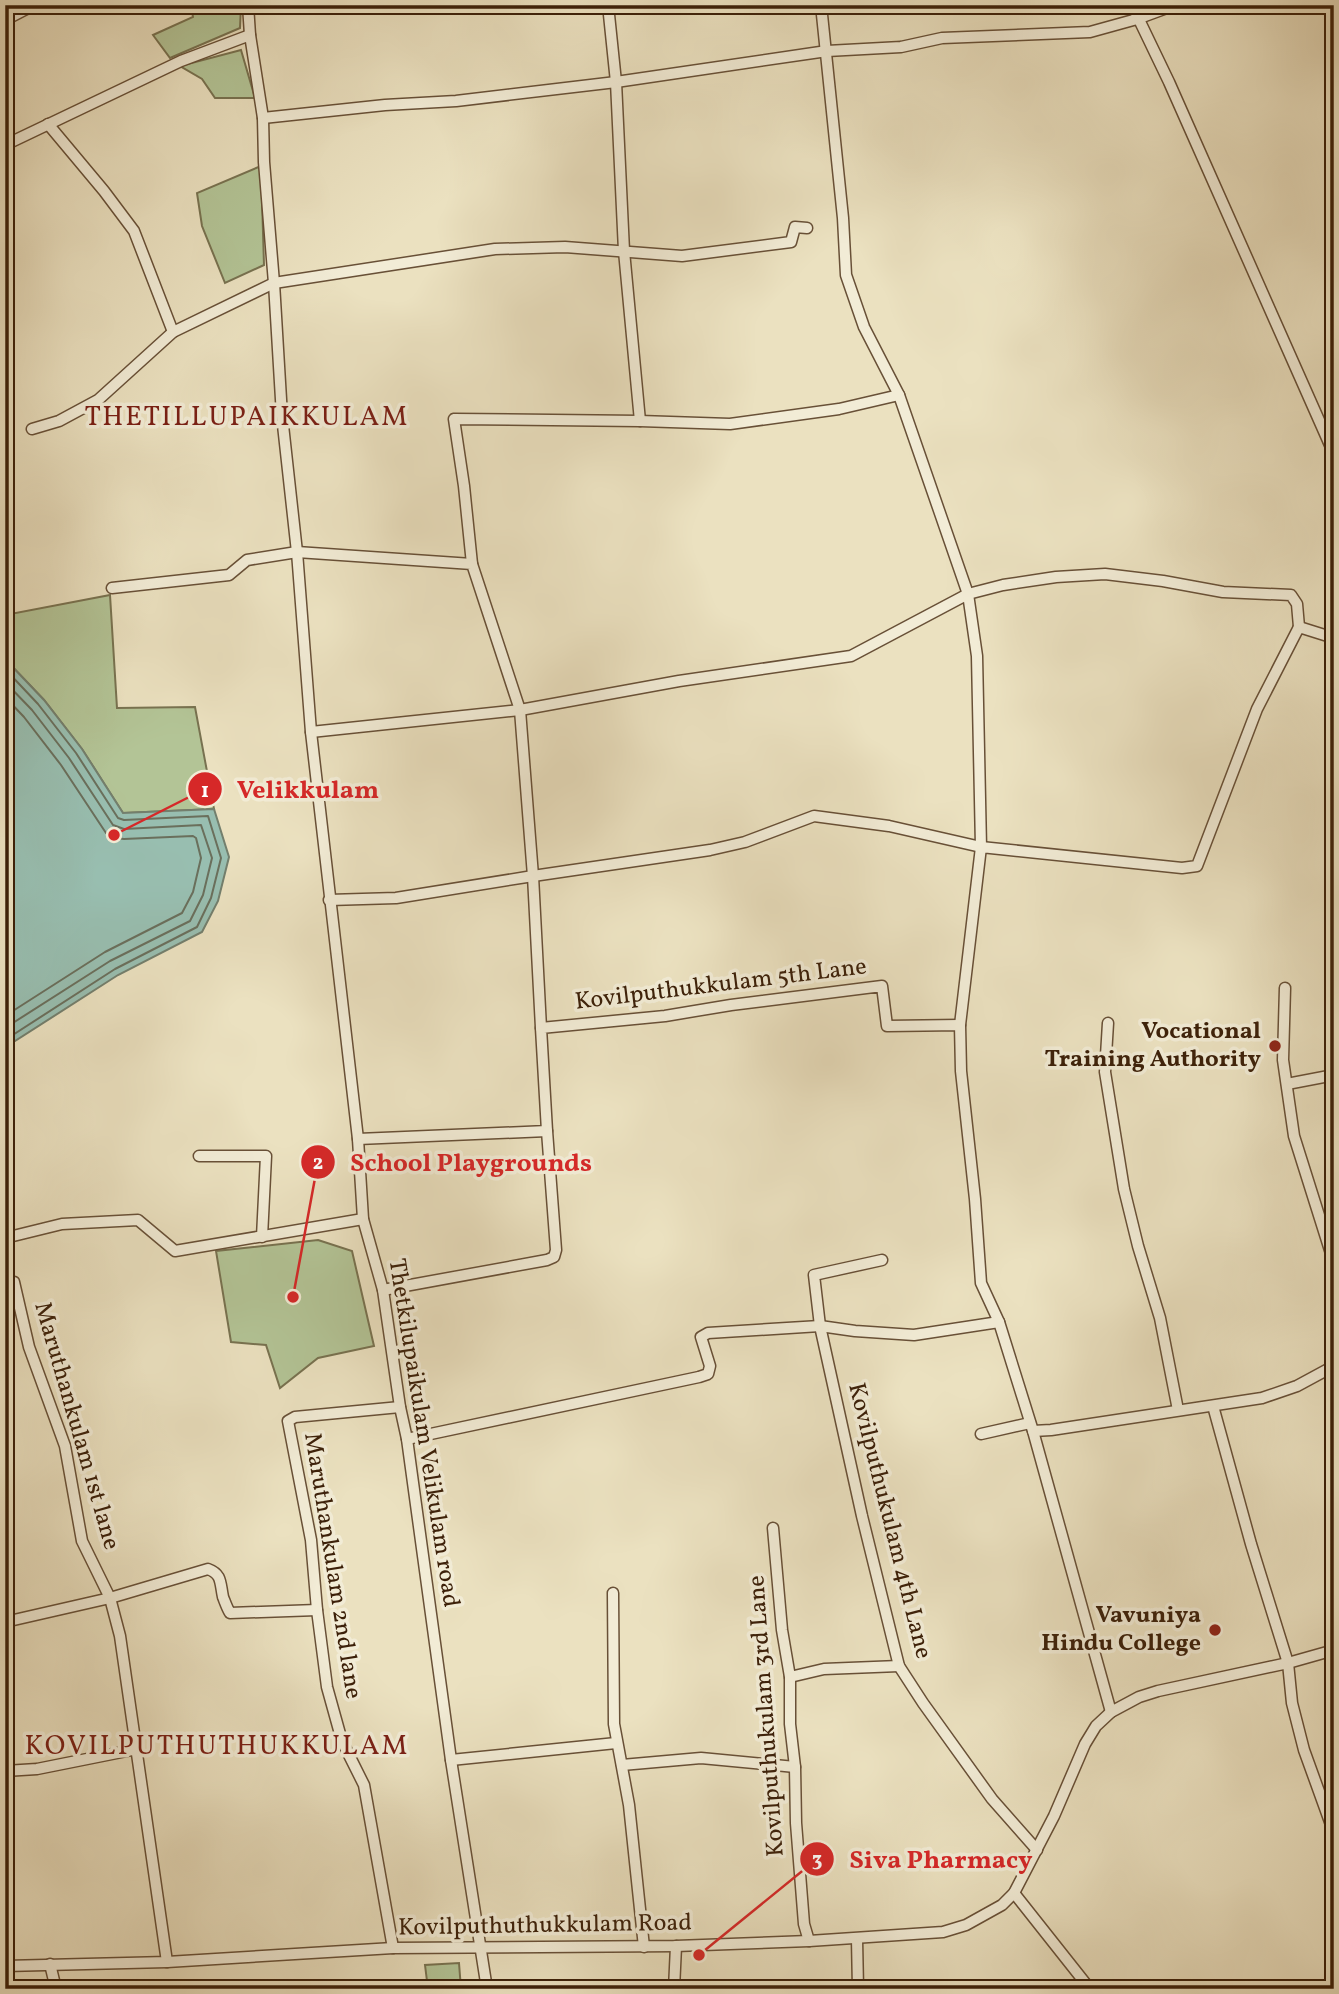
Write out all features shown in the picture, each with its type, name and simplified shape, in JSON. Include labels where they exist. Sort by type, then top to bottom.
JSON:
[{"type":"street","points":[[5,20],[34,5]]},
{"type":"street","name":"Thetkilupaikulam Velikulam road","points":[[248,5],[263,118],[282,416],[297,552],[311,732],[358,1139],[363,1219],[383,1290],[407,1439],[451,1760],[487,1989]]},
{"type":"street","points":[[608,5],[616,82],[624,251],[640,421]]},
{"type":"street","points":[[821,5],[843,218],[846,275],[864,327],[899,395],[968,594],[977,656],[981,848],[960,1025],[961,1071],[981,1283],[999,1322],[1031,1427],[1111,1712]]},
{"type":"street","points":[[1132,5],[1169,82],[1334,454]]},
{"type":"street","points":[[263,118],[385,105],[456,101],[616,82],[827,51],[901,47],[942,38],[1090,32],[1175,5]]},
{"type":"street","points":[[5,145],[181,61],[250,35]]},
{"type":"street","points":[[48,124],[134,231],[173,332]]},
{"type":"street","points":[[32,429],[60,421],[98,400],[173,332],[274,283],[495,250],[565,247],[682,256],[791,242],[795,227],[807,228]]},
{"type":"street","points":[[383,1290],[547,1260],[554,1257],[555,1250],[533,876],[520,710],[472,564],[454,419],[730,424],[839,409],[899,395]]},
{"type":"street","points":[[112,588],[229,575],[247,559],[297,552],[472,564]]},
{"type":"street","points":[[311,732],[520,710],[679,681],[851,656],[968,594],[1016,583],[1105,574],[1163,580],[1223,592],[1291,595],[1297,604],[1299,627],[1257,709],[1197,866],[1182,868],[981,848],[889,826],[814,816],[745,842],[710,850],[396,898],[329,900]]},
{"type":"street","points":[[1299,627],[1334,638]]},
{"type":"street","name":"Kovilputhukkulam 5th Lane","points":[[541,1028],[665,1016],[882,986],[887,1026],[960,1025]]},
{"type":"street","points":[[1285,988],[1283,1060],[1294,1136],[1334,1264]]},
{"type":"street","points":[[1108,1023],[1105,1072],[1119,1163],[1138,1246],[1160,1318],[1178,1410]]},
{"type":"street","points":[[1287,1084],[1334,1075]]},
{"type":"street","points":[[358,1139],[547,1131]]},
{"type":"street","points":[[199,1156],[266,1156],[262,1237]]},
{"type":"street","points":[[5,1238],[62,1224],[138,1220],[175,1251],[363,1219]]},
{"type":"street","name":"Kovilputhukulam 4th Lane","points":[[882,1260],[814,1275],[820,1326],[899,1666],[992,1799],[1037,1850]]},
{"type":"street","name":"Maruthankulam 1st lane","points":[[5,1282],[14,1282],[29,1347],[65,1446],[82,1541],[110,1598],[120,1636],[167,1962]]},
{"type":"street","points":[[407,1439],[708,1374],[710,1366],[701,1336],[708,1333],[820,1326],[914,1335],[999,1322]]},
{"type":"street","points":[[981,1434],[1031,1427],[1051,1430],[1262,1398],[1297,1386],[1334,1366]]},
{"type":"street","points":[[1213,1406],[1251,1544],[1288,1663],[1292,1703],[1304,1750],[1334,1833]]},
{"type":"street","name":"Maruthankulam 2nd lane","points":[[393,1948],[364,1784],[342,1741],[327,1687],[311,1540],[288,1421],[295,1417],[400,1407]]},
{"type":"street","name":"Kovilputhukulam 3rd Lane","points":[[773,1528],[782,1630],[790,1677],[796,1823],[804,1924],[809,1941]]},
{"type":"street","points":[[5,1622],[110,1598],[208,1569],[216,1572],[221,1579],[224,1600],[230,1613],[317,1610]]},
{"type":"street","points":[[613,1593],[613,1699],[616,1743],[629,1805],[644,1947]]},
{"type":"street","name":"Kovilputhuthukkulam Road","points":[[5,1966],[167,1962],[393,1948],[676,1947],[857,1939],[943,1932],[966,1925],[1002,1905],[1014,1893],[1054,1816],[1085,1745],[1096,1726],[1111,1712],[1139,1697],[1158,1691],[1288,1663],[1334,1650]]},
{"type":"street","points":[[790,1677],[824,1669],[899,1666]]},
{"type":"street","points":[[451,1760],[616,1743]]},
{"type":"street","points":[[5,1771],[37,1769],[137,1749]]},
{"type":"street","points":[[622,1765],[701,1758],[795,1767]]},
{"type":"street","points":[[1014,1893],[1090,1989]]},
{"type":"street","points":[[857,1939],[858,1989]]},
{"type":"street","points":[[674,1989],[676,1947]]},
{"type":"street","points":[[50,1964],[56,1989]]},
{"type":"shaded area","points":[[191,5],[241,5],[240,28],[170,58],[153,35],[193,17]]},
{"type":"shaded area","points":[[241,50],[255,98],[215,98],[202,79],[180,66]]},
{"type":"shaded area","points":[[261,166],[264,265],[225,283],[202,226],[197,193]]},
{"type":"shaded area","points":[[110,595],[117,708],[195,707],[214,809],[123,813],[82,749],[44,700],[5,659],[5,615]]},
{"type":"shaded area","points":[[318,1240],[352,1251],[374,1346],[318,1358],[280,1388],[266,1345],[231,1342],[216,1251]]},
{"type":"shaded area","points":[[459,1963],[461,1989],[428,1989],[425,1965]]},
{"type":"water","points":[[5,659],[44,700],[82,749],[123,813],[214,809],[229,857],[218,901],[202,932],[118,975],[12,1043],[5,1053]]},
{"type":"place","name":"Velikkulam","points":[[114,835]]},
{"type":"place","name":"Vocational Training Authority","points":[[1275,1046]]},
{"type":"place","name":"School Playgrounds","points":[[293,1297]]},
{"type":"place","name":"Vavuniya Hindu College","points":[[1215,1630]]},
{"type":"place","name":"Siva Pharmacy","points":[[699,1955]]},
{"type":"district","name":"THETILLUPAIKKULAM","points":[[247,417]]},
{"type":"district","name":"KOVILPUTHUTHUKKULAM","points":[[217,1746]]}]
